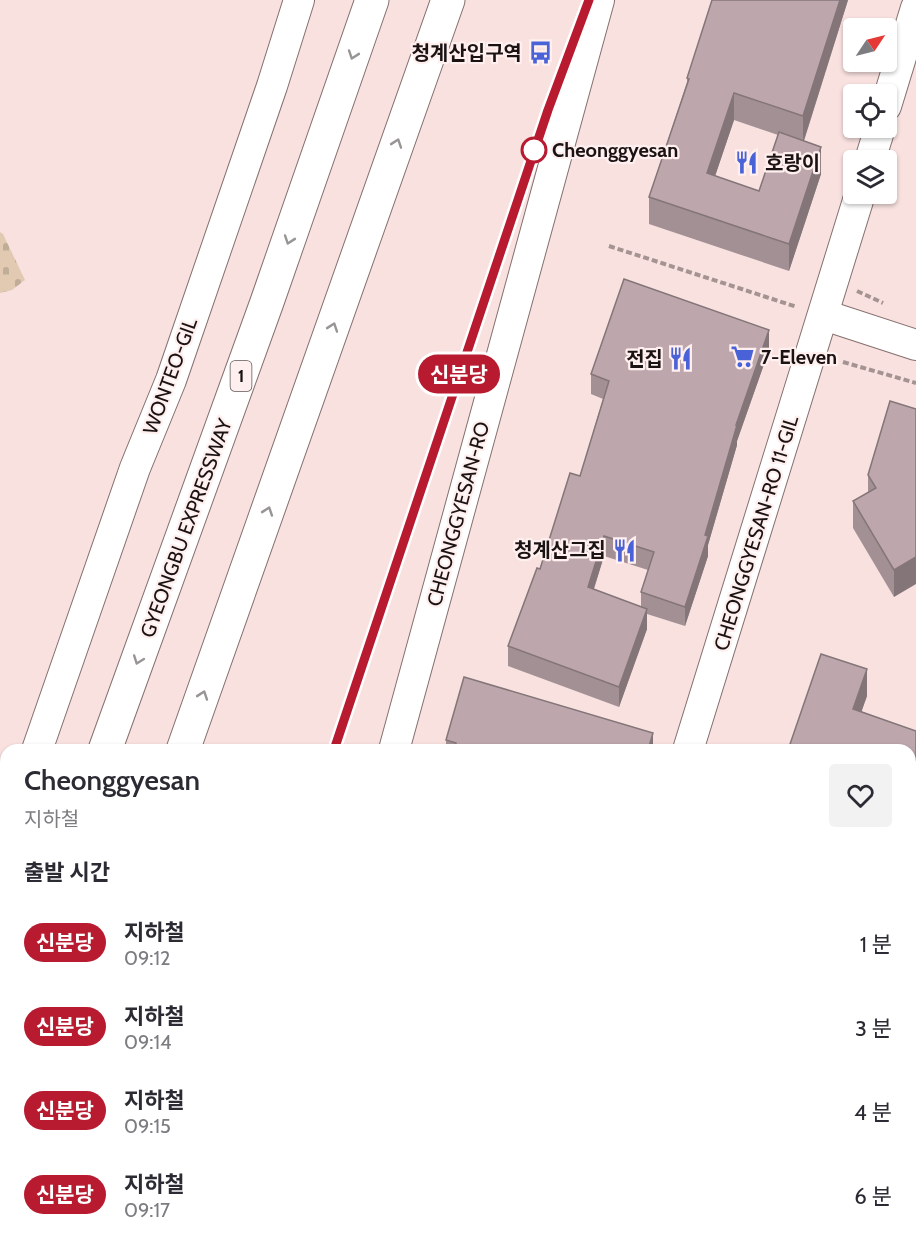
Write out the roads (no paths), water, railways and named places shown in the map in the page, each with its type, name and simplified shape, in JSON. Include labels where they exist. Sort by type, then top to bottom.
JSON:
[{"type":"highway","name":"GYEONGBU EXPRESSWAY","points":[[107,744],[267,302],[372,0]]},
{"type":"highway","points":[[185,744],[448,0]]},
{"type":"street","name":"WONTEO-GIL","points":[[39,744],[135,468],[171,380],[272,86],[299,0]]},
{"type":"street","name":"CHEONGGYESAN-RO","points":[[396,744],[599,0]]},
{"type":"street","points":[[893,84],[916,8]]},
{"type":"street","name":"CHEONGGYESAN-RO 11-GIL","points":[[690,744],[857,204]]},
{"type":"street","points":[[824,315],[916,345]]},
{"type":"metro line","name":"신분당","points":[[336,744],[548,110],[589,0]]},
{"type":"place","name":"청계산입구역","points":[[540,53]]},
{"type":"place","name":"Cheonggyesan","points":[[534,150]]},
{"type":"place","name":"호랑이","points":[[747,163]]},
{"type":"place","name":"7-Eleven","points":[[743,357]]},
{"type":"place","name":"전집","points":[[681,359]]},
{"type":"place","name":"청계산그집","points":[[624,550]]}]
